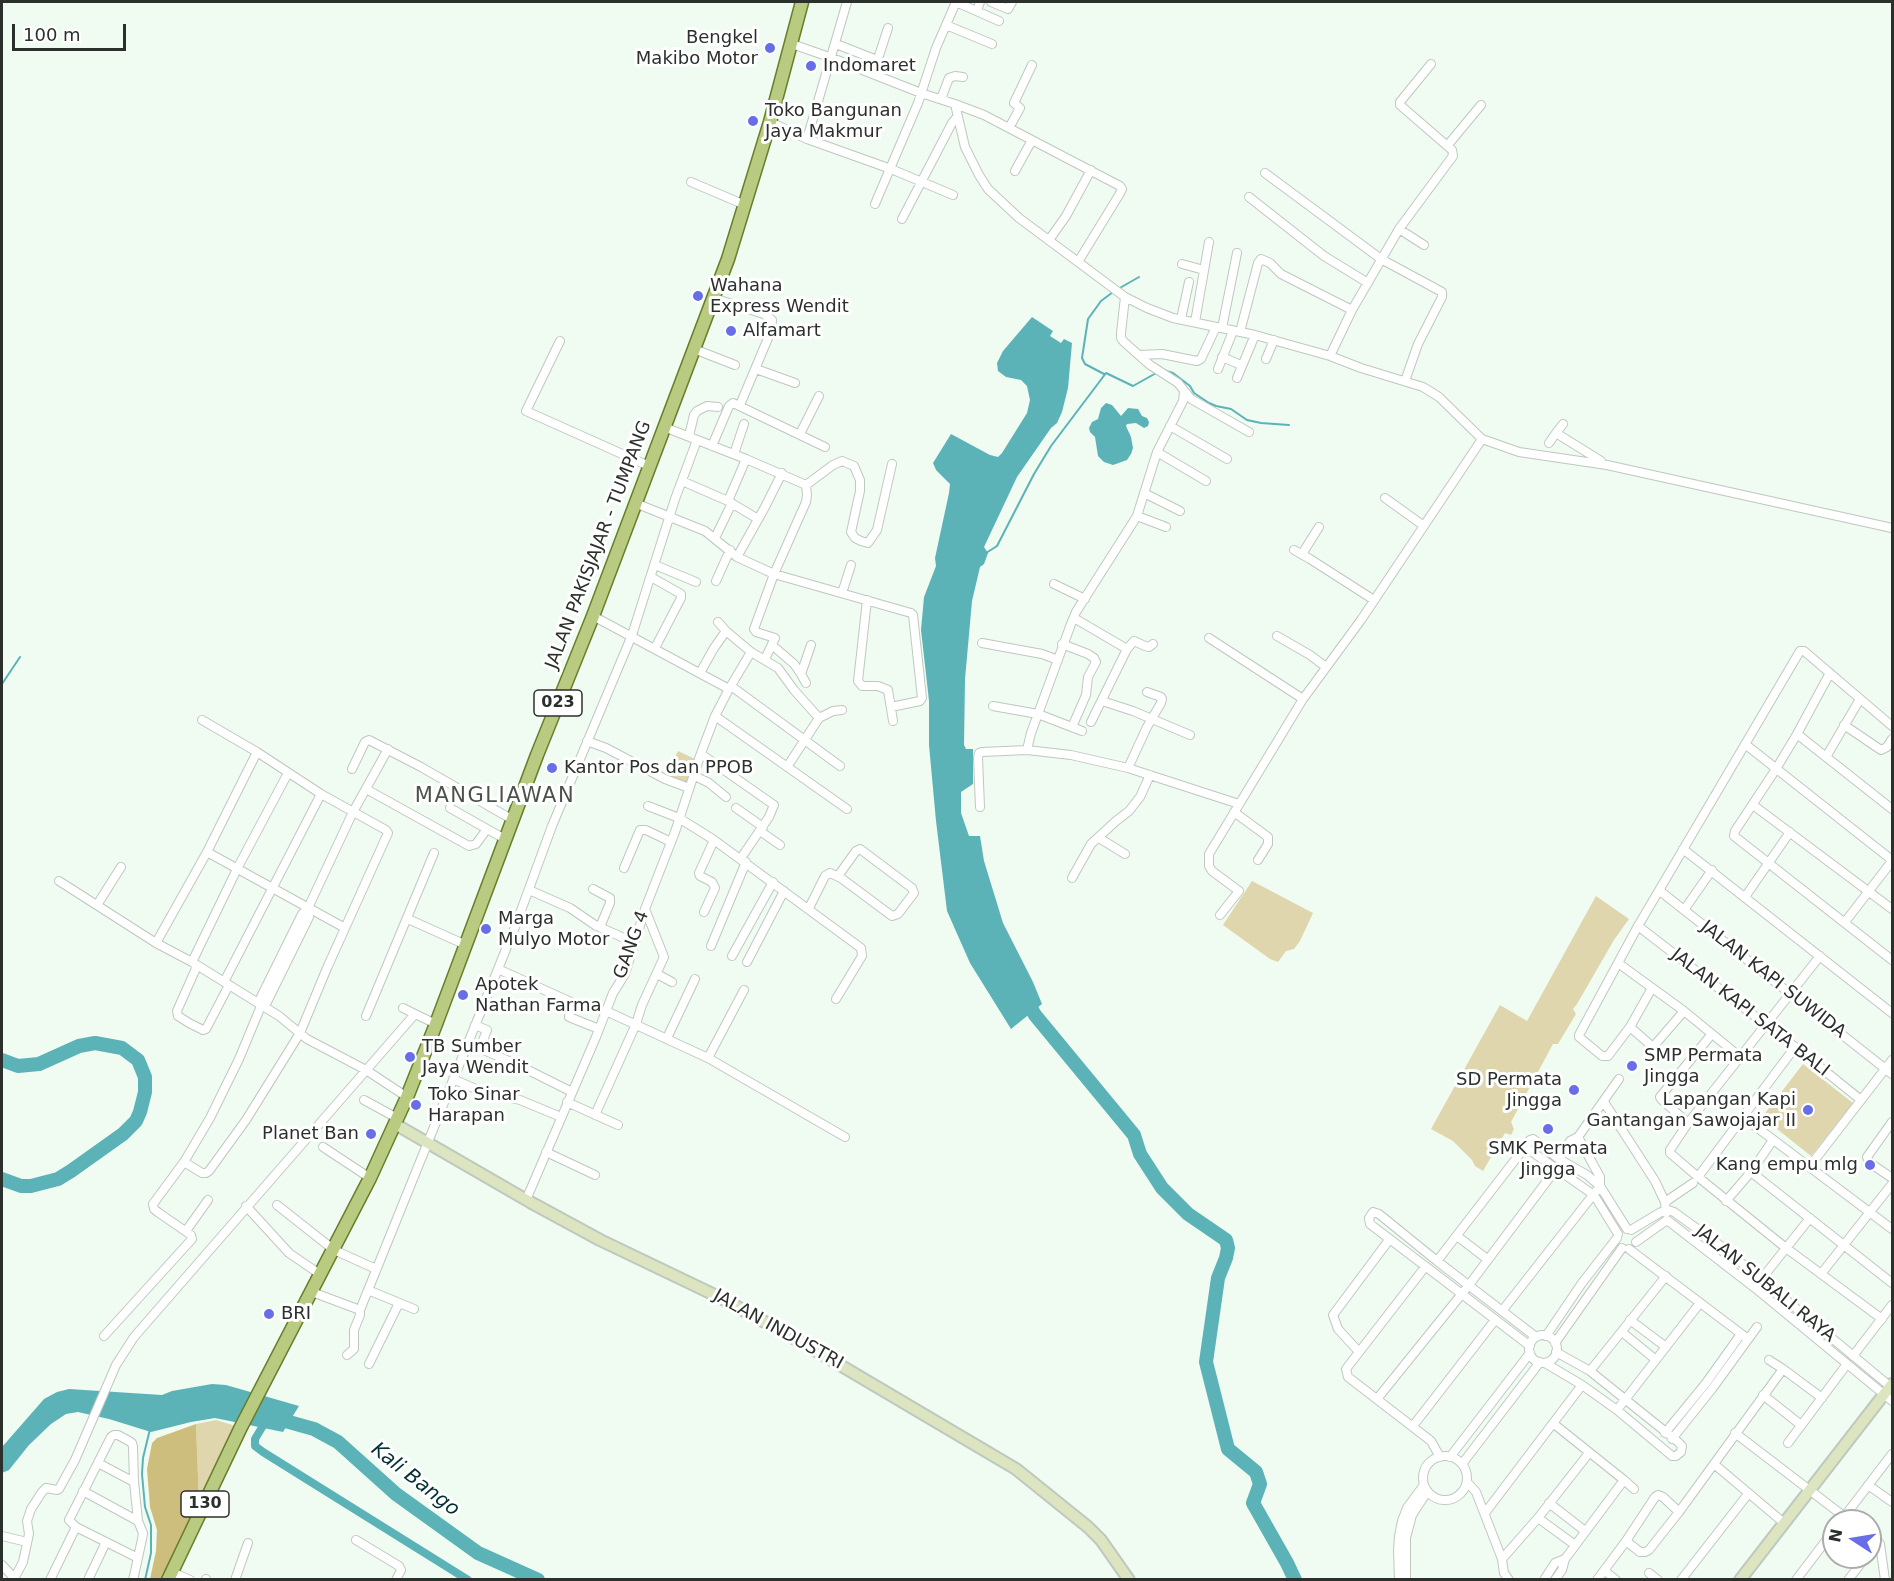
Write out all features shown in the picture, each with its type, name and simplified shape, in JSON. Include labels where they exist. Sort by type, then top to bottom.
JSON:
[{"type":"main road","name":"JALAN PAKISJAJAR - TUMPANG","points":[[263,1384],[370,1178],[407,1097],[436,1024],[731,251],[770,122],[802,2]]},
{"type":"main road","name":"130","points":[[170,1576],[263,1384]]},
{"type":"street","points":[[807,139],[847,2]]},
{"type":"street","points":[[875,204],[891,169],[936,48],[956,2],[999,21]]},
{"type":"street","points":[[977,11],[980,2]]},
{"type":"street","points":[[991,2],[1008,9],[1012,2]]},
{"type":"street","points":[[946,25],[992,44]]},
{"type":"street","points":[[873,74],[888,28]]},
{"type":"street","points":[[792,44],[832,57],[921,93],[972,109],[1119,184],[1122,189],[1078,262]]},
{"type":"street","points":[[836,44],[877,60]]},
{"type":"street","points":[[1330,356],[1352,310],[1399,229],[1453,156],[1452,150],[1400,105],[1400,102],[1431,64]]},
{"type":"street","points":[[1009,128],[1020,108],[1014,103],[1032,65]]},
{"type":"street","points":[[941,99],[950,78],[963,77]]},
{"type":"street","points":[[955,104],[965,147],[988,189],[1019,218],[1125,297],[1161,314],[1274,340],[1408,382],[1431,391],[1439,397],[1482,439],[1516,451],[1607,465],[1893,528]]},
{"type":"street","points":[[1447,146],[1482,105]]},
{"type":"street","points":[[902,219],[957,117]]},
{"type":"street","points":[[770,122],[807,139],[891,169],[953,195]]},
{"type":"street","points":[[1015,171],[1032,140]]},
{"type":"street","points":[[1049,240],[1066,216],[1091,170]]},
{"type":"street","points":[[1264,173],[1381,259],[1442,292],[1442,297],[1418,344],[1408,382]]},
{"type":"street","points":[[691,182],[745,205]]},
{"type":"street","points":[[1248,197],[1324,256],[1368,283]]},
{"type":"street","points":[[1399,229],[1424,245]]},
{"type":"street","points":[[1195,322],[1209,242]]},
{"type":"street","points":[[1139,355],[1162,354],[1197,361],[1200,359],[1219,327],[1237,253]]},
{"type":"street","points":[[1218,369],[1237,331],[1261,258],[1281,274],[1352,310]]},
{"type":"street","points":[[1182,264],[1204,270]]},
{"type":"street","points":[[1181,319],[1189,282]]},
{"type":"street","points":[[1125,297],[1121,338],[1160,372],[1178,383],[1191,399],[1249,432]]},
{"type":"street","points":[[713,298],[764,314],[772,320],[771,331],[740,405]]},
{"type":"street","points":[[1237,378],[1255,335]]},
{"type":"street","points":[[1266,359],[1274,340]]},
{"type":"street","points":[[560,341],[526,411],[649,466]]},
{"type":"street","points":[[694,349],[735,365]]},
{"type":"street","points":[[1222,357],[1241,365]]},
{"type":"street","points":[[756,369],[795,382]]},
{"type":"street","points":[[1027,750],[1062,644],[1084,599],[1137,516],[1157,452],[1183,401],[1184,392]]},
{"type":"street","points":[[800,434],[819,396]]},
{"type":"street","points":[[712,446],[729,406],[733,403],[825,447]]},
{"type":"street","points":[[689,436],[697,411],[707,405],[718,407]]},
{"type":"street","points":[[734,454],[744,424]]},
{"type":"street","points":[[1549,443],[1563,424]]},
{"type":"street","points":[[1170,426],[1227,459]]},
{"type":"street","points":[[664,427],[782,473],[806,485]]},
{"type":"street","points":[[1556,433],[1607,465]]},
{"type":"street","points":[[1220,915],[1239,891],[1212,871],[1209,866],[1209,854],[1303,699],[1374,600],[1482,439]]},
{"type":"street","points":[[347,1355],[354,1349],[354,1330],[376,1269],[498,969],[552,826],[632,635],[682,481],[698,440]]},
{"type":"street","points":[[1157,452],[1206,481]]},
{"type":"street","points":[[715,538],[746,459]]},
{"type":"street","points":[[806,485],[842,461],[854,466],[860,480],[860,491],[851,532],[855,538],[868,543],[877,530],[892,464]]},
{"type":"street","points":[[737,557],[782,473]]},
{"type":"street","points":[[682,481],[730,502],[758,519]]},
{"type":"street","points":[[765,659],[775,638],[756,632],[754,629],[774,574],[806,502],[806,485]]},
{"type":"street","points":[[1144,493],[1180,511]]},
{"type":"street","points":[[1385,498],[1424,526]]},
{"type":"street","points":[[635,503],[697,527],[715,538],[737,557],[774,574],[913,615],[922,698],[891,707]]},
{"type":"street","points":[[1137,516],[1166,527]]},
{"type":"street","points":[[1302,554],[1319,527]]},
{"type":"street","points":[[716,581],[730,550]]},
{"type":"street","points":[[1294,550],[1374,600]]},
{"type":"street","points":[[655,565],[696,582]]},
{"type":"street","points":[[842,593],[851,565]]},
{"type":"street","points":[[651,577],[681,594],[655,648]]},
{"type":"street","points":[[1054,584],[1084,599]]},
{"type":"street","points":[[867,600],[858,681],[862,686],[884,687],[888,690],[893,721]]},
{"type":"street","points":[[593,616],[730,687],[840,766]]},
{"type":"street","points":[[1074,618],[1127,649]]},
{"type":"street","points":[[718,622],[751,652],[778,668],[819,718]]},
{"type":"street","points":[[700,673],[726,631]]},
{"type":"street","points":[[1277,636],[1326,667]]},
{"type":"street","points":[[1209,638],[1303,699]]},
{"type":"street","points":[[1091,722],[1127,649],[1134,641],[1149,647],[1153,644]]},
{"type":"street","points":[[982,644],[1042,654],[1058,660]]},
{"type":"street","points":[[1062,644],[1088,654],[1096,662],[1089,677],[1086,695],[1072,727]]},
{"type":"street","points":[[772,645],[794,664],[806,683]]},
{"type":"street","points":[[801,674],[811,645]]},
{"type":"street","points":[[1652,988],[1630,1028],[1610,1053],[1602,1056],[1580,1039],[1578,1035],[1638,926],[1802,650],[1893,726]]},
{"type":"street","name":"GANG 4","points":[[526,1200],[613,993],[625,974],[645,909],[680,818],[715,716],[751,652]]},
{"type":"street","points":[[1830,673],[1797,734],[1734,836],[1893,960]]},
{"type":"street","points":[[1128,768],[1162,699],[1148,692]]},
{"type":"street","points":[[1826,757],[1860,699]]},
{"type":"street","points":[[1102,701],[1190,735]]},
{"type":"street","points":[[993,706],[1038,714],[1082,732]]},
{"type":"street","points":[[787,767],[819,718],[833,711],[842,710]]},
{"type":"street","points":[[715,716],[847,809]]},
{"type":"street","points":[[184,1162],[202,1173],[209,1171],[246,1120],[300,1033],[388,833],[202,720]]},
{"type":"street","points":[[1844,725],[1881,750],[1887,747],[1893,739]]},
{"type":"street","points":[[1797,734],[1891,805]]},
{"type":"street","points":[[352,769],[366,741],[369,740],[513,820]]},
{"type":"street","points":[[588,741],[665,779],[689,788]]},
{"type":"street","points":[[1745,744],[1893,860],[1845,922]]},
{"type":"street","points":[[104,1336],[192,1239],[191,1234],[159,1214],[153,1206],[154,1202],[184,1162],[215,1108],[261,1006],[267,1002],[309,916],[308,908],[353,812],[388,749]]},
{"type":"street","points":[[980,807],[978,758],[980,753],[1027,750],[1071,755],[1128,768],[1239,804]]},
{"type":"street","points":[[156,943],[207,852],[257,752]]},
{"type":"street","points":[[701,754],[774,806],[744,860],[711,946]]},
{"type":"street","points":[[288,773],[238,867],[194,964],[177,1011],[178,1016],[189,1023],[203,1030],[206,1029],[272,887],[321,794]]},
{"type":"street","points":[[693,775],[709,783],[726,797]]},
{"type":"street","points":[[1072,878],[1085,853],[1129,811],[1140,797],[1150,775]]},
{"type":"street","points":[[366,789],[471,846],[476,844],[487,829]]},
{"type":"street","points":[[1753,804],[1893,909]]},
{"type":"street","points":[[648,806],[680,818],[714,840],[861,948],[862,956],[836,999]]},
{"type":"street","points":[[450,808],[506,839]]},
{"type":"street","points":[[736,808],[780,845]]},
{"type":"street","points":[[1234,812],[1268,837],[1268,844],[1258,860]]},
{"type":"street","points":[[624,868],[640,830],[646,830],[670,842]]},
{"type":"street","points":[[1745,897],[1790,832]]},
{"type":"street","points":[[1099,838],[1125,854]]},
{"type":"street","points":[[704,912],[715,888],[712,882],[700,876],[699,873],[714,840]]},
{"type":"street","points":[[809,908],[825,876],[830,873],[838,876],[892,916],[898,914],[914,894],[912,888],[860,849],[856,851],[838,876]]},
{"type":"street","points":[[1683,849],[1893,1013]]},
{"type":"street","points":[[207,852],[238,867],[345,928]]},
{"type":"street","points":[[366,1016],[434,853]]},
{"type":"street","points":[[97,905],[121,867]]},
{"type":"street","points":[[1684,910],[1712,870]]},
{"type":"street","points":[[59,881],[156,943],[279,1016],[307,1039],[366,1070],[407,1097]]},
{"type":"street","points":[[732,956],[773,882]]},
{"type":"street","points":[[593,889],[610,898],[600,927]]},
{"type":"street","points":[[528,890],[570,908],[600,927],[634,943]]},
{"type":"street","points":[[747,962],[784,891]]},
{"type":"street","name":"JALAN KAPI SUWIDA","points":[[1660,891],[1889,1071]]},
{"type":"street","points":[[595,1114],[663,960],[663,954],[645,909]]},
{"type":"street","points":[[408,919],[466,945]]},
{"type":"street","name":"JALAN KAPI SATA BALI","points":[[1638,926],[1861,1100]]},
{"type":"street","points":[[1820,956],[1688,1123],[1669,1151],[1695,1180],[1882,1319]]},
{"type":"street","points":[[1618,963],[1684,1011],[1740,1056]]},
{"type":"street","points":[[498,969],[571,1002],[569,1017],[599,1029]]},
{"type":"street","points":[[657,974],[672,982]]},
{"type":"street","points":[[667,1038],[695,979]]},
{"type":"street","points":[[708,1058],[744,990]]},
{"type":"street","points":[[403,1008],[436,1024]]},
{"type":"street","points":[[606,1011],[708,1058],[845,1137]]},
{"type":"street","points":[[1653,1047],[1684,1011]]},
{"type":"street","points":[[2,1565],[15,1578],[23,1562],[29,1534],[27,1521],[31,1509],[46,1488],[59,1489],[75,1460],[116,1365],[134,1337],[415,1014]]},
{"type":"street","points":[[475,1025],[487,1030],[480,1048]]},
{"type":"street","points":[[1630,1028],[1662,1055]]},
{"type":"street","points":[[1688,1123],[1660,1097],[1711,1035]]},
{"type":"street","points":[[468,1043],[572,1092]]},
{"type":"street","points":[[1546,1336],[1622,1230],[1629,1230],[1665,1206],[1695,1180],[1795,1047]]},
{"type":"street","points":[[1810,1166],[1861,1100],[1889,1071],[1893,1060]]},
{"type":"street","points":[[453,1079],[478,1090],[520,1100],[561,1117]]},
{"type":"street","points":[[1559,1159],[1570,1141],[1578,1137],[1619,1079]]},
{"type":"street","points":[[364,1100],[396,1121]]},
{"type":"street","points":[[567,1102],[618,1125]]},
{"type":"street","points":[[1462,1464],[1542,1362],[1552,1359],[1556,1348],[1591,1290],[1625,1248],[1633,1246],[1667,1220],[1665,1206],[1655,1181],[1604,1102]]},
{"type":"street","points":[[1743,1117],[1893,1229]]},
{"type":"street","name":"JALAN INDUSTRI","points":[[396,1121],[526,1200],[600,1240],[721,1298],[801,1342],[1016,1469],[1088,1527],[1101,1540],[1129,1580]]},
{"type":"street","points":[[1893,1122],[1867,1157],[1870,1163],[1893,1178]]},
{"type":"street","points":[[1502,1311],[1600,1186],[1600,1177],[1578,1137]]},
{"type":"street","points":[[1437,1261],[1533,1139],[1559,1159],[1587,1174],[1600,1186],[1629,1230],[1635,1235],[1636,1242]]},
{"type":"street","points":[[1726,1201],[1751,1172],[1773,1140]]},
{"type":"street","points":[[323,1147],[370,1178]]},
{"type":"street","points":[[1525,1147],[1594,1195],[1617,1236],[1618,1244],[1666,1276],[1744,1337]]},
{"type":"street","points":[[546,1152],[595,1175]]},
{"type":"street","points":[[1377,1399],[1556,1169]]},
{"type":"street","points":[[1751,1172],[1893,1283]]},
{"type":"street","points":[[1821,1274],[1893,1184]]},
{"type":"street","points":[[186,1231],[208,1200]]},
{"type":"street","points":[[277,1205],[334,1250],[376,1269]]},
{"type":"street","points":[[246,1206],[289,1253],[321,1275]]},
{"type":"street","name":"JALAN SUBALI RAYA","points":[[1665,1206],[1721,1246],[1853,1356],[1890,1391]]},
{"type":"street","points":[[1373,1212],[1380,1214],[1536,1337],[1546,1336],[1556,1348],[1590,1371],[1682,1446],[1681,1452],[1672,1456],[1617,1410],[1582,1385],[1532,1357],[1530,1350],[1495,1320],[1370,1224],[1369,1218],[1373,1212]]},
{"type":"street","points":[[1755,1288],[1810,1218]]},
{"type":"street","name":"JALAN SUBALI RAYA","points":[[1667,1220],[1755,1288],[1847,1365],[1890,1391]]},
{"type":"street","points":[[1457,1236],[1487,1259]]},
{"type":"street","points":[[1359,1352],[1338,1329],[1333,1315],[1389,1240]]},
{"type":"street","points":[[1713,1256],[1721,1246]]},
{"type":"street","points":[[1425,1267],[1346,1369],[1348,1377],[1431,1441],[1440,1456]]},
{"type":"street","points":[[1590,1371],[1666,1276]]},
{"type":"street","points":[[1582,1283],[1591,1290]]},
{"type":"street","points":[[368,1290],[414,1309]]},
{"type":"street","points":[[312,1292],[360,1310]]},
{"type":"street","points":[[369,1364],[399,1303]]},
{"type":"street","points":[[1617,1410],[1700,1303]]},
{"type":"street","points":[[1853,1356],[1893,1305]]},
{"type":"street","points":[[1413,1426],[1495,1320]]},
{"type":"street","points":[[1630,1320],[1666,1347]]},
{"type":"street","points":[[1668,1436],[1709,1386],[1744,1337],[1756,1327]]},
{"type":"street","points":[[1622,1332],[1656,1360]]},
{"type":"street","points":[[1450,1456],[1530,1350],[1536,1337]]},
{"type":"street","points":[[1769,1360],[1822,1398]]},
{"type":"street","points":[[1788,1443],[1847,1365]]},
{"type":"street","points":[[1626,1541],[1640,1552],[1649,1550],[1783,1369]]},
{"type":"street","points":[[1485,1513],[1582,1385]]},
{"type":"street","points":[[1741,1579],[1810,1489],[1890,1391]]},
{"type":"street","points":[[1763,1395],[1801,1425]]},
{"type":"street","points":[[1554,1424],[1634,1489]]},
{"type":"street","points":[[1735,1433],[1810,1489],[1833,1509]]},
{"type":"street","points":[[133,1580],[138,1558],[143,1533],[138,1521],[132,1443],[118,1435],[111,1437],[69,1517],[70,1523],[76,1527],[138,1558]]},
{"type":"street","points":[[1502,1559],[1538,1518],[1589,1453]]},
{"type":"street","points":[[1406,1580],[1406,1538],[1412,1515],[1425,1489],[1424,1471],[1433,1460],[1440,1456],[1450,1456],[1462,1464],[1465,1469],[1467,1482],[1476,1492],[1502,1559],[1504,1573],[1509,1580]]},
{"type":"street","points":[[1852,1509],[1892,1456]]},
{"type":"street","points":[[98,1464],[134,1482]]},
{"type":"street","points":[[1714,1464],[1785,1523]]},
{"type":"street","points":[[1555,1580],[1562,1570],[1565,1559],[1624,1480]]},
{"type":"street","points":[[1425,1489],[1433,1498],[1448,1501],[1461,1494],[1467,1482]]},
{"type":"street","points":[[1868,1485],[1893,1502]]},
{"type":"street","points":[[1400,1580],[1398,1543],[1402,1521],[1407,1508],[1425,1489]]},
{"type":"street","points":[[83,1491],[138,1521]]},
{"type":"street","points":[[1681,1580],[1748,1494]]},
{"type":"street","points":[[1597,1580],[1655,1497],[1662,1497],[1679,1512]]},
{"type":"street","points":[[1549,1503],[1585,1531]]},
{"type":"street","points":[[1538,1518],[1575,1545]]},
{"type":"street","points":[[50,1580],[76,1527]]},
{"type":"street","points":[[2,1536],[27,1542]]},
{"type":"street","points":[[356,1540],[399,1566],[401,1570],[396,1580]]},
{"type":"street","points":[[90,1579],[106,1542]]},
{"type":"street","points":[[235,1580],[248,1543]]},
{"type":"street","points":[[1796,1580],[1822,1546]]},
{"type":"street","points":[[1882,1555],[1885,1580]]},
{"type":"street","points":[[1544,1580],[1555,1563],[1565,1559]]},
{"type":"street","points":[[1605,1570],[1616,1580]]},
{"type":"street","points":[[1648,1574],[1658,1580]]},
{"type":"street","points":[[170,1576],[190,1580]]},
{"type":"shaded area","points":[[678,751],[697,760],[688,784],[666,777]]},
{"type":"shaded area","points":[[1252,881],[1313,913],[1300,941],[1294,949],[1286,951],[1278,962],[1270,959],[1223,925]]},
{"type":"shaded area","points":[[1596,896],[1629,919],[1573,1009],[1576,1014],[1558,1044],[1553,1044],[1511,1122],[1514,1129],[1511,1135],[1505,1133],[1483,1171],[1475,1166],[1453,1141],[1431,1129],[1500,1005],[1527,1021]]},
{"type":"shaded area","points":[[1803,1064],[1853,1103],[1811,1156],[1762,1117]]},
{"type":"shaded area","points":[[216,1420],[236,1426],[199,1503],[196,1424]]},
{"type":"shaded area","points":[[196,1424],[199,1503],[162,1579],[150,1579],[156,1551],[157,1530],[150,1507],[147,1469],[152,1443],[157,1438]]},
{"type":"water","points":[[1032,317],[1053,331],[1050,336],[1061,343],[1064,339],[1072,343],[1068,388],[1057,423],[1051,428],[1017,477],[984,547],[988,553],[984,564],[980,567],[972,601],[965,679],[964,745],[966,749],[973,749],[973,784],[961,792],[961,813],[969,836],[980,836],[984,861],[1003,923],[1042,1004],[1011,1029],[970,963],[947,911],[936,821],[929,745],[929,701],[921,630],[924,597],[936,566],[935,558],[950,484],[936,470],[933,463],[951,434],[990,455],[998,457],[1002,453],[1027,413],[1030,400],[1027,386],[1021,380],[1006,377],[998,371],[997,363],[1003,351]]},
{"type":"water","points":[[1106,403],[1112,405],[1121,416],[1128,408],[1138,409],[1149,422],[1144,428],[1136,423],[1127,424],[1133,448],[1131,454],[1127,460],[1113,465],[1104,462],[1098,456],[1095,437],[1089,428],[1092,422],[1098,419],[1101,408]]},
{"type":"water","points":[[212,1384],[226,1385],[299,1406],[283,1432],[215,1418],[151,1432],[78,1412],[66,1414],[51,1424],[29,1445],[9,1470],[2,1473],[2,1447],[44,1399],[57,1392],[69,1389],[162,1395]]},
{"type":"waterway","points":[[1118,289],[1139,277]]},
{"type":"waterway","points":[[1104,374],[1085,364],[1082,358],[1088,319],[1101,301],[1113,292]]},
{"type":"waterway","points":[[1163,370],[1173,373],[1190,386],[1194,393],[1209,403],[1231,409],[1247,420],[1289,425]]},
{"type":"waterway","points":[[986,553],[997,546],[1051,446],[1106,373],[1133,386],[1158,372]]},
{"type":"waterway","points":[[2,684],[20,657]]},
{"type":"waterway","points":[[1024,996],[1035,1015],[1134,1135],[1140,1154],[1162,1188],[1188,1214],[1226,1240],[1228,1248],[1218,1278],[1206,1362],[1228,1449],[1256,1472],[1260,1484],[1253,1503],[1295,1580]]},
{"type":"waterway","name":"Kali Bango","points":[[2,1060],[18,1066],[39,1064],[79,1046],[95,1043],[122,1048],[138,1060],[145,1077],[145,1092],[140,1112],[136,1121],[123,1134],[58,1179],[31,1186],[21,1186],[2,1179]]},
{"type":"waterway","name":"Kali Bango","points":[[271,1417],[314,1429],[338,1442],[396,1494],[478,1553],[538,1580]]},
{"type":"waterway","name":"Kali Bango","points":[[267,1419],[255,1439],[255,1446],[468,1580]]},
{"type":"waterway","points":[[145,1580],[151,1553],[151,1525],[145,1507],[142,1474],[143,1458],[150,1429]]},
{"type":"place","name":"Bengkel Makibo Motor","points":[[770,48]]},
{"type":"place","name":"Indomaret","points":[[811,66]]},
{"type":"place","name":"Toko Bangunan Jaya Makmur","points":[[753,121]]},
{"type":"place","name":"Wahana Express Wendit","points":[[698,296]]},
{"type":"place","name":"Alfamart","points":[[731,331]]},
{"type":"place","name":"Kantor Pos dan PPOB","points":[[552,768]]},
{"type":"place","name":"Marga Mulyo Motor","points":[[486,929]]},
{"type":"place","name":"Apotek Nathan Farma","points":[[463,995]]},
{"type":"place","name":"TB Sumber Jaya Wendit","points":[[410,1057]]},
{"type":"place","name":"SMP Permata Jingga","points":[[1632,1066]]},
{"type":"place","name":"SD Permata Jingga","points":[[1574,1090]]},
{"type":"place","name":"Toko Sinar Harapan","points":[[416,1105]]},
{"type":"place","name":"Lapangan Kapi Gantangan Sawojajar II","points":[[1808,1110]]},
{"type":"place","name":"SMK Permata Jingga","points":[[1548,1129]]},
{"type":"place","name":"Planet Ban","points":[[371,1134]]},
{"type":"place","name":"Kang empu mlg","points":[[1870,1165]]},
{"type":"place","name":"BRI","points":[[269,1314]]},
{"type":"district","name":"MANGLIAWAN","points":[[495,797]]}]
